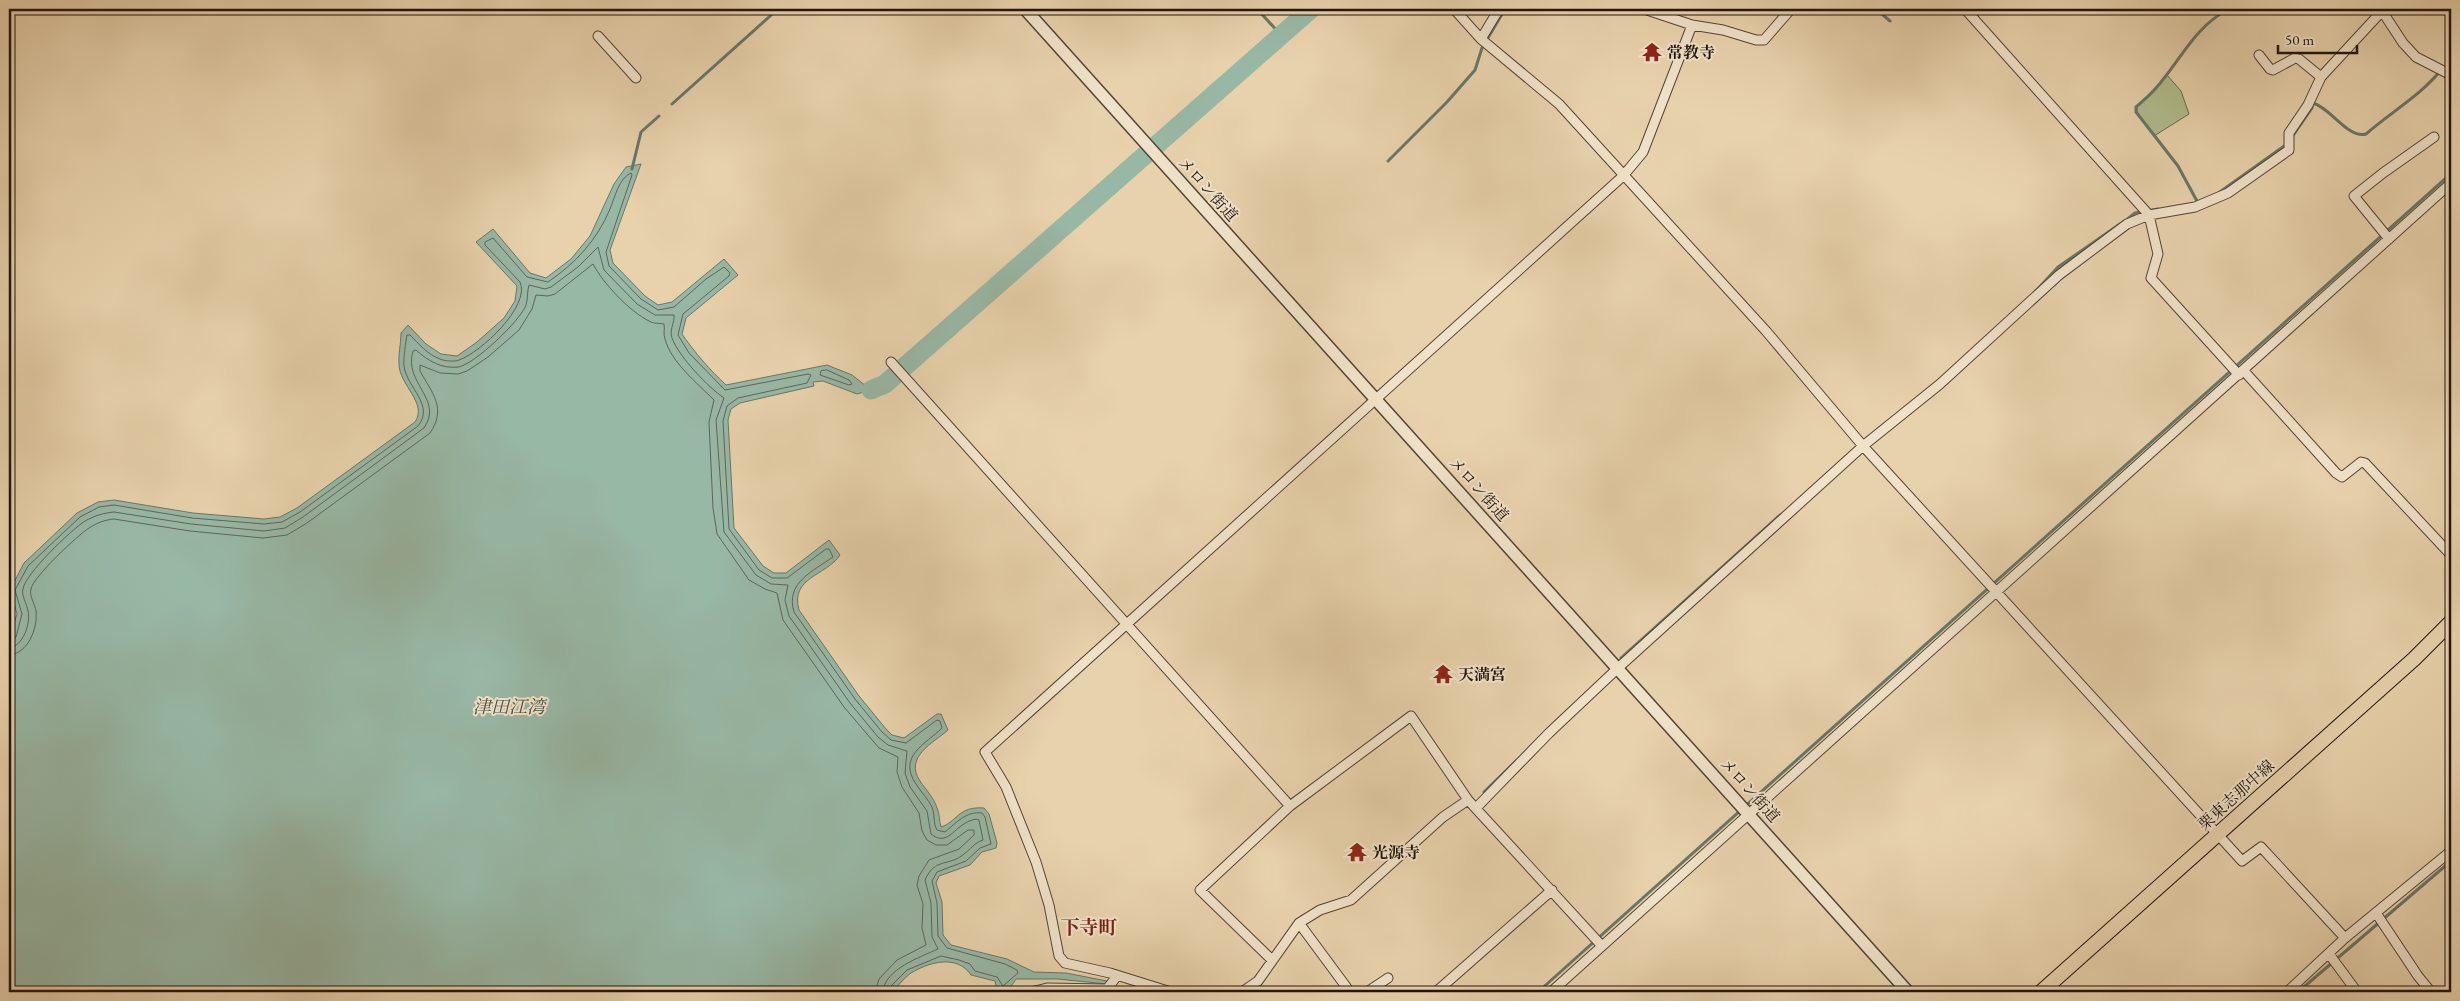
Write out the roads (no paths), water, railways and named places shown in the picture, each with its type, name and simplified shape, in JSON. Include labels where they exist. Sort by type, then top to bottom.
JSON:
[{"type":"main road","name":"栗東志那中線","points":[[2041,992],[2414,660],[2451,622]]},
{"type":"street","name":"メロン街道","points":[[1025,9],[1908,992]]},
{"type":"street","points":[[1454,9],[1481,39],[1559,104],[1766,331],[1864,446],[2242,861],[2261,847],[2346,938]]},
{"type":"street","points":[[1481,39],[1499,9]]},
{"type":"street","points":[[1644,9],[1667,13],[1692,25],[1723,30],[1756,40],[1764,40],[1790,9]]},
{"type":"street","points":[[1968,10],[2148,215],[2158,254],[2152,278],[2336,473],[2346,476],[2361,462],[2365,463],[2451,555]]},
{"type":"street","points":[[1476,808],[1549,733],[1618,668],[1864,446],[1940,384],[2059,275],[2127,224],[2148,215],[2195,207],[2228,193],[2289,150],[2289,133],[2308,105],[2321,77],[2373,18],[2383,10],[2403,44],[2416,57],[2451,75]]},
{"type":"street","points":[[1171,992],[1065,963],[1059,956],[1049,905],[1036,862],[1006,787],[985,752],[1623,176],[1643,152],[1692,25]]},
{"type":"street","points":[[598,36],[636,78]]},
{"type":"street","points":[[2259,55],[2270,70],[2276,70],[2295,58],[2299,59],[2321,77]]},
{"type":"street","points":[[2386,236],[2354,196],[2434,137]]},
{"type":"street","points":[[1551,992],[1597,941],[2238,371],[2386,236],[2451,183]]},
{"type":"street","points":[[890,362],[1127,622],[1290,806]]},
{"type":"street","points":[[1271,959],[1200,890],[1290,806],[1411,716],[1468,800],[1597,941]]},
{"type":"street","points":[[1242,992],[1258,981],[1271,959],[1299,923],[1320,910],[1351,900],[1443,817],[1468,800]]},
{"type":"street","points":[[2288,992],[2346,938],[2451,851]]},
{"type":"street","points":[[1436,992],[1552,890]]},
{"type":"street","points":[[2376,913],[2418,976],[2431,992]]},
{"type":"street","points":[[1299,923],[1350,992]]},
{"type":"street","points":[[2329,954],[2357,992]]},
{"type":"street","points":[[1031,992],[1047,988],[1107,989],[1117,976]]},
{"type":"street","points":[[1367,992],[1388,978]]},
{"type":"water","name":"津田江湾","points":[[641,164],[610,250],[613,263],[645,296],[658,305],[672,302],[724,259],[738,275],[686,318],[682,334],[697,355],[726,385],[827,365],[852,375],[871,390],[857,394],[823,381],[813,382],[814,386],[740,403],[731,409],[728,420],[734,528],[763,566],[774,573],[786,573],[829,540],[840,555],[834,562],[804,584],[798,599],[799,610],[859,696],[892,735],[904,738],[937,714],[941,714],[948,730],[922,751],[916,765],[916,772],[936,804],[941,827],[969,809],[984,808],[989,814],[997,843],[996,848],[982,852],[970,865],[939,876],[936,883],[942,902],[943,935],[951,945],[1007,959],[1034,972],[1066,973],[1107,981],[1107,984],[1057,979],[1016,979],[1010,988],[1004,992],[997,990],[995,981],[971,975],[958,964],[943,962],[934,963],[911,973],[892,992],[11,992],[9,989],[9,639],[17,614],[10,590],[24,563],[77,513],[98,502],[114,500],[193,513],[264,519],[280,517],[297,508],[415,422],[418,408],[403,379],[399,364],[401,333],[408,325],[426,344],[441,354],[457,356],[477,342],[504,318],[515,301],[517,286],[476,242],[493,229],[530,273],[546,278],[571,259],[590,236],[614,184],[626,167]]},
{"type":"waterway","points":[[672,104],[778,9]]},
{"type":"waterway","points":[[1257,9],[1281,35]]},
{"type":"waterway","points":[[871,390],[885,384],[1311,9]]},
{"type":"waterway","points":[[1388,161],[1447,102],[1475,70],[1482,48],[1505,9]]},
{"type":"waterway","points":[[1876,9],[1890,21]]},
{"type":"waterway","points":[[2198,203],[2178,166],[2136,112],[2136,107],[2165,78],[2197,34],[2217,16],[2229,9]]},
{"type":"waterway","points":[[2313,103],[2320,106],[2346,128],[2359,134],[2366,134],[2415,96],[2441,70]]},
{"type":"waterway","points":[[2292,137],[2312,108],[2313,102]]},
{"type":"waterway","points":[[632,169],[641,132],[659,116]]},
{"type":"waterway","points":[[2217,194],[2287,144]]},
{"type":"waterway","points":[[1538,992],[2447,177]]},
{"type":"waterway","points":[[2125,221],[2135,213],[2158,209]]},
{"type":"waterway","points":[[2035,292],[2058,267],[2120,224]]},
{"type":"waterway","points":[[1621,658],[1780,515]]},
{"type":"waterway","points":[[1484,792],[1517,760]]},
{"type":"waterway","points":[[2298,992],[2451,861]]},
{"type":"place","name":"常教寺","points":[[1652,52]]},
{"type":"place","name":"天満宮","points":[[1443,674]]},
{"type":"place","name":"光源寺","points":[[1357,852]]},
{"type":"district","name":"下寺町","points":[[1089,927]]}]
